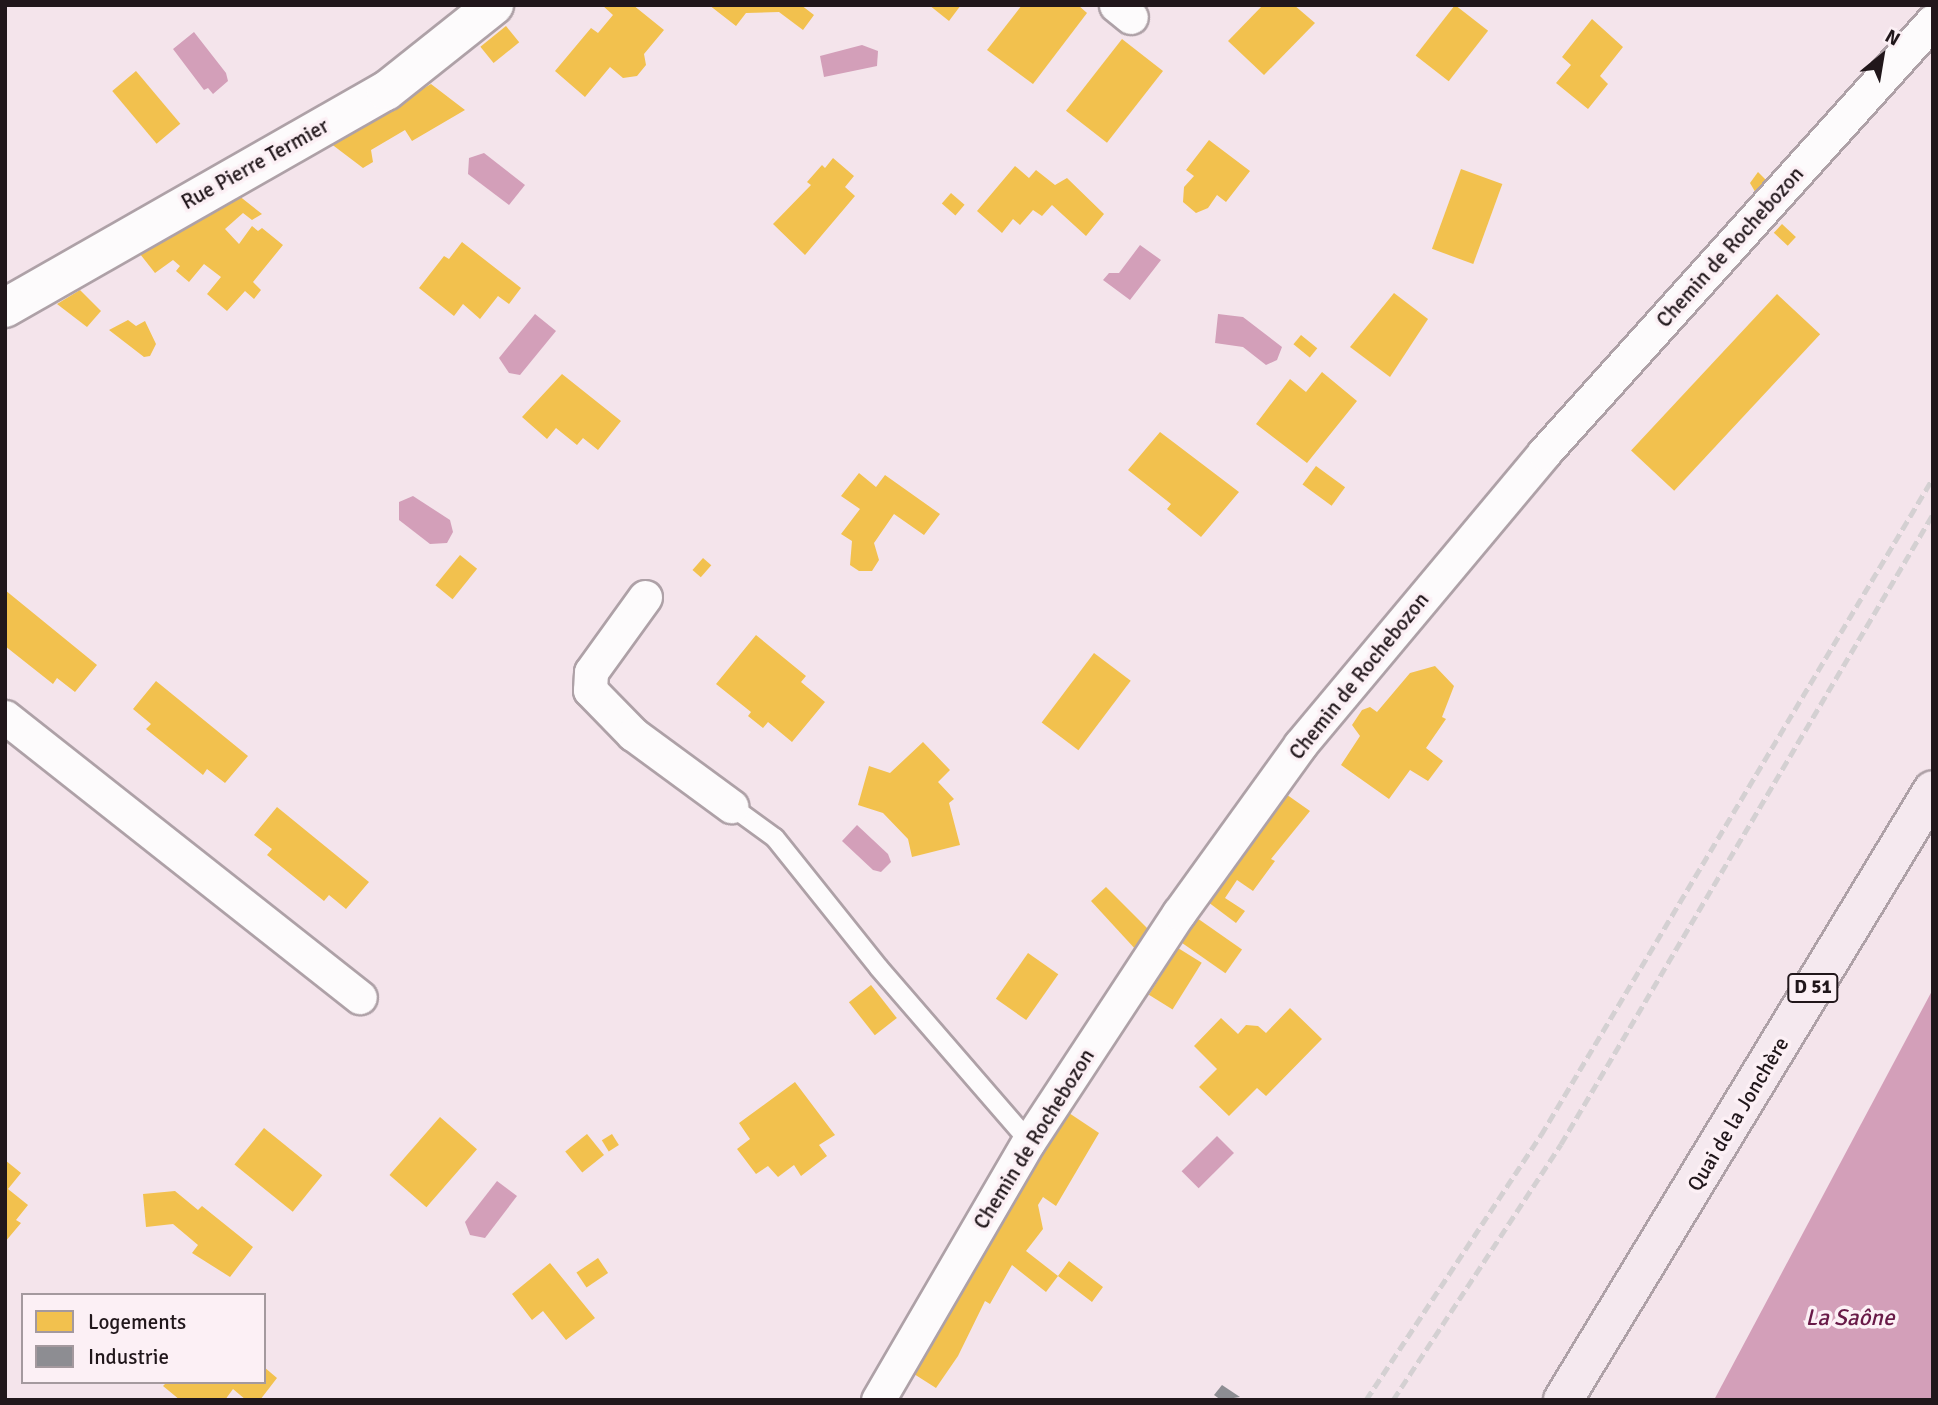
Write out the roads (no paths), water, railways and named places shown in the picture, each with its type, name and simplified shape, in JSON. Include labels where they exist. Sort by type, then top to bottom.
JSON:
[{"type":"main road","name":"Quai de la Jonchère","points":[[1563,1400],[1933,790]]},
{"type":"street","name":"Rue Pierre Termier","points":[[5,308],[386,91],[494,5]]},
{"type":"street","name":"Chemin de Rochebozon","points":[[878,1400],[1029,1141],[1179,913],[1300,745],[1544,453],[1933,21]]},
{"type":"street","points":[[645,597],[591,672],[590,690],[634,734],[731,806]]},
{"type":"street","points":[[5,717],[360,998]]},
{"type":"lane","points":[[731,806],[775,838],[879,968],[1029,1141]]},
{"type":"water","points":[[194,32],[226,73],[228,81],[213,94],[208,88],[204,90],[173,49]]},
{"type":"water","points":[[862,45],[878,51],[877,66],[824,77],[820,56]]},
{"type":"water","points":[[484,153],[525,185],[509,205],[468,174],[469,158]]},
{"type":"water","points":[[1140,245],[1161,260],[1130,300],[1103,280],[1109,273],[1119,273]]},
{"type":"water","points":[[535,314],[556,331],[520,375],[509,373],[499,358]]},
{"type":"water","points":[[1218,314],[1243,317],[1282,347],[1277,360],[1266,365],[1243,347],[1215,343]]},
{"type":"water","points":[[413,496],[450,520],[453,532],[447,543],[430,544],[399,520],[399,502]]},
{"type":"water","points":[[857,825],[888,854],[891,862],[881,872],[873,870],[842,841]]},
{"type":"water","name":"La Saône","points":[[1933,989],[1933,1400],[1714,1400]]},
{"type":"water","points":[[1217,1136],[1234,1153],[1199,1188],[1182,1171]]},
{"type":"water","points":[[497,1181],[517,1196],[485,1238],[470,1235],[465,1222]]},
{"type":"railway","points":[[1366,1400],[1541,1135],[1933,478]]},
{"type":"railway","points":[[1393,1400],[1561,1144],[1933,514]]}]
